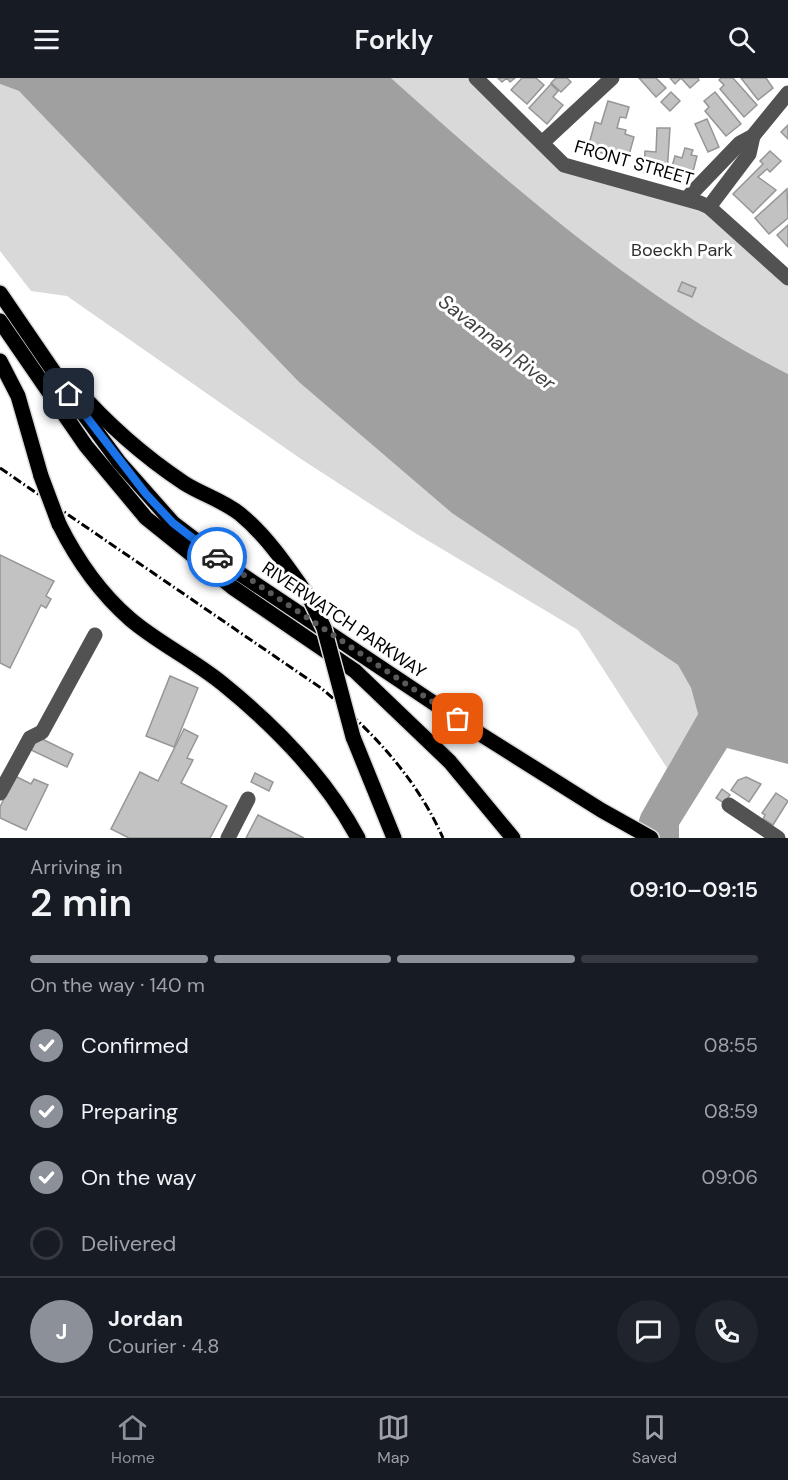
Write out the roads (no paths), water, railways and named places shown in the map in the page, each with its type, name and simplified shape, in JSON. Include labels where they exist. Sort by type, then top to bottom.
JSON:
[{"type":"main road","name":"RIVERWATCH PARKWAY","points":[[0,293],[113,454],[173,523],[236,571],[477,732],[601,810],[651,838]]},
{"type":"main road","name":"RIVERWATCH PARKWAY","points":[[0,321],[86,446],[146,518],[232,587],[355,671],[450,762],[513,838]]},
{"type":"main road","points":[[21,324],[100,416],[135,449],[194,489],[239,513],[267,541],[310,598],[324,628],[353,737],[394,838]]},
{"type":"main road","points":[[0,361],[18,396],[41,476],[59,524],[79,563],[130,620],[222,683],[269,723],[335,800],[358,838]]},
{"type":"street","name":"FRONT STREET","points":[[476,78],[564,165],[688,197],[710,207],[788,278]]},
{"type":"street","points":[[542,143],[612,78]]},
{"type":"street","points":[[688,197],[740,143],[753,136],[788,93]]},
{"type":"street","points":[[710,207],[750,154],[753,136]]},
{"type":"street","points":[[0,793],[30,738],[42,732],[95,636]]},
{"type":"street","points":[[228,838],[248,799]]},
{"type":"street","points":[[729,805],[778,838]]},
{"type":"water","name":"Savannah River","points":[[0,78],[391,78],[484,160],[580,239],[681,312],[788,374],[788,764],[727,748],[679,825],[679,838],[633,838],[641,814],[698,714],[691,688],[678,665],[452,513],[299,382],[19,91],[0,84]]},
{"type":"railway","points":[[0,468],[321,688],[391,756],[420,795],[443,838]]},
{"type":"park label","name":"Boeckh Park","points":[[682,250]]}]
